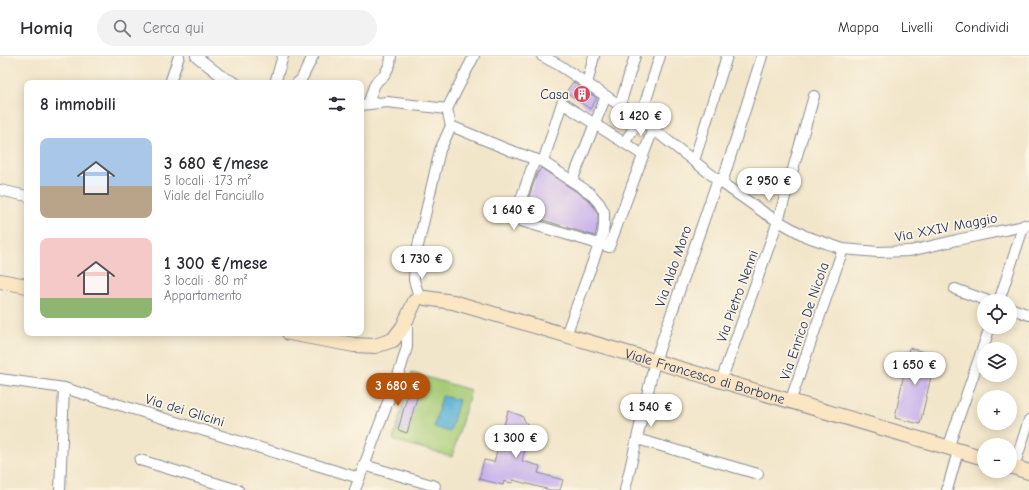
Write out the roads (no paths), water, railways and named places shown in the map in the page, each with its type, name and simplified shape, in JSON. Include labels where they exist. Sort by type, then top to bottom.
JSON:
[{"type":"street","points":[[171,80],[179,56]]},
{"type":"street","points":[[196,56],[220,75],[230,80]]},
{"type":"street","points":[[276,80],[283,56]]},
{"type":"street","points":[[301,80],[313,56]]},
{"type":"street","points":[[365,105],[374,86],[378,80],[384,76],[390,64],[391,56]]},
{"type":"street","points":[[305,336],[354,345],[375,346],[393,340],[403,328],[419,297],[414,280],[415,259],[440,150],[451,126],[447,109],[474,56]]},
{"type":"street","name":"Via XXIV Maggio","points":[[542,56],[559,65],[640,119],[720,181],[766,214],[805,236],[843,249],[878,252],[910,250],[1026,225]]},
{"type":"street","points":[[587,84],[594,56]]},
{"type":"street","points":[[620,105],[635,56]]},
{"type":"street","points":[[624,143],[640,119],[660,56]]},
{"type":"street","points":[[694,161],[727,56]]},
{"type":"street","name":"Via Aldo Moro","points":[[625,490],[655,361],[720,181],[762,56]]},
{"type":"street","points":[[572,180],[606,96]]},
{"type":"street","name":"Via Pietro Nenni","points":[[721,381],[778,221],[814,96]]},
{"type":"street","points":[[365,105],[387,102],[447,109]]},
{"type":"street","points":[[643,156],[562,103],[514,219],[609,247],[643,156],[653,129]]},
{"type":"street","points":[[451,126],[539,160],[590,193],[599,203],[604,212],[603,234],[566,335]]},
{"type":"street","points":[[0,190],[24,195]]},
{"type":"street","points":[[1001,294],[1026,225]]},
{"type":"street","name":"Via Enrico De Nicola","points":[[790,402],[843,249]]},
{"type":"street","points":[[0,281],[24,285]]},
{"type":"street","points":[[955,290],[977,297]]},
{"type":"street","name":"Viale Francesco di Borbone","points":[[419,297],[453,302],[977,456]]},
{"type":"street","points":[[1017,311],[1029,315]]},
{"type":"street","points":[[355,490],[408,347],[407,318]]},
{"type":"street","points":[[947,490],[953,449],[988,334]]},
{"type":"street","name":"Via dei Glicini","points":[[0,379],[64,388],[359,478]]},
{"type":"street","points":[[60,490],[64,388]]},
{"type":"street","points":[[1017,453],[1029,420]]},
{"type":"street","points":[[637,439],[758,474]]},
{"type":"street","points":[[140,460],[238,490]]},
{"type":"street","points":[[364,466],[435,486]]},
{"type":"street","points":[[1017,468],[1029,472]]},
{"type":"water","points":[[442,396],[459,400],[450,432],[434,427]]},
{"type":"place","name":"Casa","points":[[582,94]]}]
